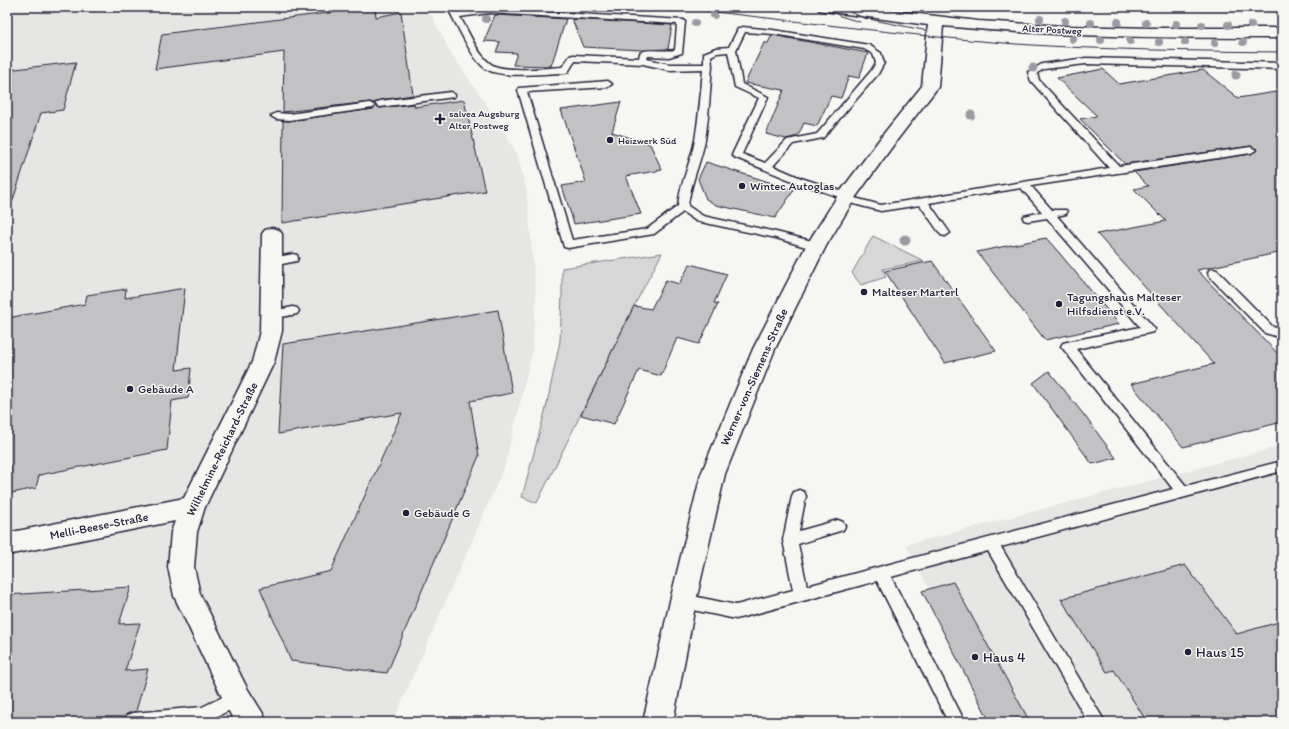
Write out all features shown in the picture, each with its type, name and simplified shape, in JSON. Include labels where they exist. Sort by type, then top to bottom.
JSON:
[{"type":"street","name":"Alter Postweg","points":[[824,7],[936,21],[1123,32],[1282,33]]},
{"type":"street","name":"Werner-von-Siemens-Straße","points":[[658,722],[683,601],[713,474],[764,349],[816,246],[847,198],[891,136],[930,87],[936,21]]},
{"type":"street","name":"Wilhelmine-Reichard-Straße","points":[[252,722],[237,698],[188,596],[181,567],[184,532],[192,507],[263,362],[271,331],[282,313],[282,260],[272,234]]},
{"type":"street","name":"Melli-Beese-Straße","points":[[7,544],[192,507]]},
{"type":"lane","points":[[452,7],[476,51],[488,66],[496,70],[566,70],[573,58],[643,61],[669,67],[708,66]]},
{"type":"lane","points":[[456,15],[489,11],[620,14],[681,22],[679,51],[669,54],[644,53],[643,61]]},
{"type":"lane","points":[[767,167],[790,142],[820,136],[876,72],[880,63],[877,53],[866,47],[773,32],[742,29],[732,50],[738,85],[764,97],[737,156],[847,198],[881,208],[1016,184],[1068,173],[1118,170],[1251,150]]},
{"type":"lane","points":[[684,207],[684,197],[692,173],[700,140],[708,66],[707,55],[711,52],[732,50]]},
{"type":"lane","points":[[1118,170],[1036,81],[1032,72],[1042,67],[1086,61],[1282,66]]},
{"type":"lane","points":[[608,84],[522,90],[568,244],[650,232],[684,207]]},
{"type":"lane","points":[[380,104],[451,95]]},
{"type":"lane","points":[[276,116],[289,117],[370,106]]},
{"type":"lane","points":[[1016,184],[1056,213],[1149,329],[1067,346],[1183,492]]},
{"type":"lane","points":[[922,201],[945,233]]},
{"type":"lane","points":[[684,207],[700,219],[776,235],[816,246]]},
{"type":"lane","points":[[1028,218],[1056,213]]},
{"type":"lane","points":[[1213,273],[1269,330],[1282,334]]},
{"type":"lane","points":[[683,601],[736,612],[1282,466]]},
{"type":"lane","points":[[799,496],[790,540],[801,595]]},
{"type":"lane","points":[[790,540],[838,526]]},
{"type":"lane","points":[[991,543],[1098,722]]},
{"type":"lane","points":[[882,573],[957,722]]},
{"type":"lane","points":[[133,721],[203,715],[237,698]]},
{"type":"shaded area","points":[[7,7],[427,7],[451,53],[493,114],[517,154],[527,192],[536,297],[532,353],[505,465],[393,722],[7,722]]},
{"type":"shaded area","points":[[976,7],[1282,7],[1282,15],[1264,14]]},
{"type":"shaded area","points":[[873,236],[924,261],[883,269],[886,277],[861,285],[852,273]]},
{"type":"shaded area","points":[[662,253],[634,306],[537,503],[522,497],[546,408],[560,341],[562,268]]},
{"type":"shaded area","points":[[1282,446],[1282,722],[1000,722],[906,545]]},
{"type":"building","points":[[375,7],[376,17],[401,12],[413,95],[380,100],[374,103],[370,102],[283,112],[284,52],[155,69],[162,34]]},
{"type":"building","points":[[495,15],[566,19],[551,66],[513,65],[517,53],[496,52],[500,42],[484,41]]},
{"type":"building","points":[[572,19],[672,25],[668,49],[642,50],[583,47]]},
{"type":"building","points":[[772,35],[868,53],[859,78],[849,76],[841,98],[831,96],[817,126],[804,123],[798,136],[786,139],[766,134],[784,90],[745,83],[764,43],[768,43]]},
{"type":"building","points":[[76,62],[63,110],[41,113],[12,203],[7,202],[7,70]]},
{"type":"building","points":[[1103,69],[1119,84],[1203,70],[1238,98],[1282,91],[1282,252],[1197,270],[1282,358],[1282,422],[1183,447],[1131,384],[1214,364],[1097,234],[1166,221],[1134,189],[1148,186],[1134,172],[1251,154],[1257,149],[1251,146],[1125,164],[1080,119],[1097,116],[1057,78]]},
{"type":"building","points":[[464,100],[485,191],[282,223],[283,121],[373,109],[376,106],[380,108],[414,104],[415,107]]},
{"type":"building","name":"Heizwerk Süd","points":[[621,102],[612,132],[650,144],[662,170],[626,176],[641,214],[574,224],[562,186],[586,182],[561,110]]},
{"type":"building","name":"Wintec Autoglas","points":[[706,162],[794,190],[775,218],[716,205],[706,199],[698,179]]},
{"type":"building","points":[[1046,238],[1119,324],[1045,340],[977,252]]},
{"type":"building","points":[[932,261],[996,351],[945,363],[885,271]]},
{"type":"building","points":[[690,264],[727,274],[714,303],[718,304],[699,344],[677,338],[661,376],[639,370],[614,424],[581,415],[634,306],[651,309],[666,280],[679,284]]},
{"type":"building","name":"Gebäude A","points":[[185,288],[176,370],[191,368],[188,398],[172,401],[167,450],[39,475],[36,488],[7,494],[7,318],[85,304],[87,295],[126,289],[125,298]]},
{"type":"building","name":"Gebäude G","points":[[498,310],[512,393],[470,401],[479,456],[387,673],[291,661],[260,588],[331,571],[402,413],[278,434],[283,344]]},
{"type":"building","points":[[1049,371],[1116,458],[1092,464],[1033,383]]},
{"type":"building","name":"Haus 15","points":[[1185,565],[1237,634],[1282,621],[1282,722],[1147,722],[1114,670],[1107,672],[1061,599]]},
{"type":"building","name":"Haus 4","points":[[953,582],[1030,722],[990,722],[922,591]]},
{"type":"building","points":[[131,587],[119,624],[140,623],[125,671],[148,669],[136,711],[127,714],[124,722],[7,722],[7,595]]},
{"type":"tram line","points":[[668,7],[886,32],[1016,44],[1115,49],[1282,52]]},
{"type":"tram line","points":[[734,10],[766,7]]},
{"type":"tram line","points":[[825,7],[840,16],[860,22]]},
{"type":"tram line","points":[[839,7],[864,18],[928,31]]},
{"type":"place","name":"salvea Augsburg Alter Postweg","points":[[440,119]]},
{"type":"place","name":"Heizwerk Süd","points":[[610,140]]},
{"type":"place","name":"Wintec Autoglas","points":[[742,186]]},
{"type":"place","name":"Malteser Marterl","points":[[864,292]]},
{"type":"place","name":"Tagungshaus Malteser Hilfsdienst e.V.","points":[[1059,304]]},
{"type":"place","name":"Gebäude A","points":[[130,389]]},
{"type":"place","name":"Gebäude G","points":[[406,513]]},
{"type":"place","name":"Haus 15","points":[[1188,652]]},
{"type":"place","name":"Haus 4","points":[[975,657]]}]
